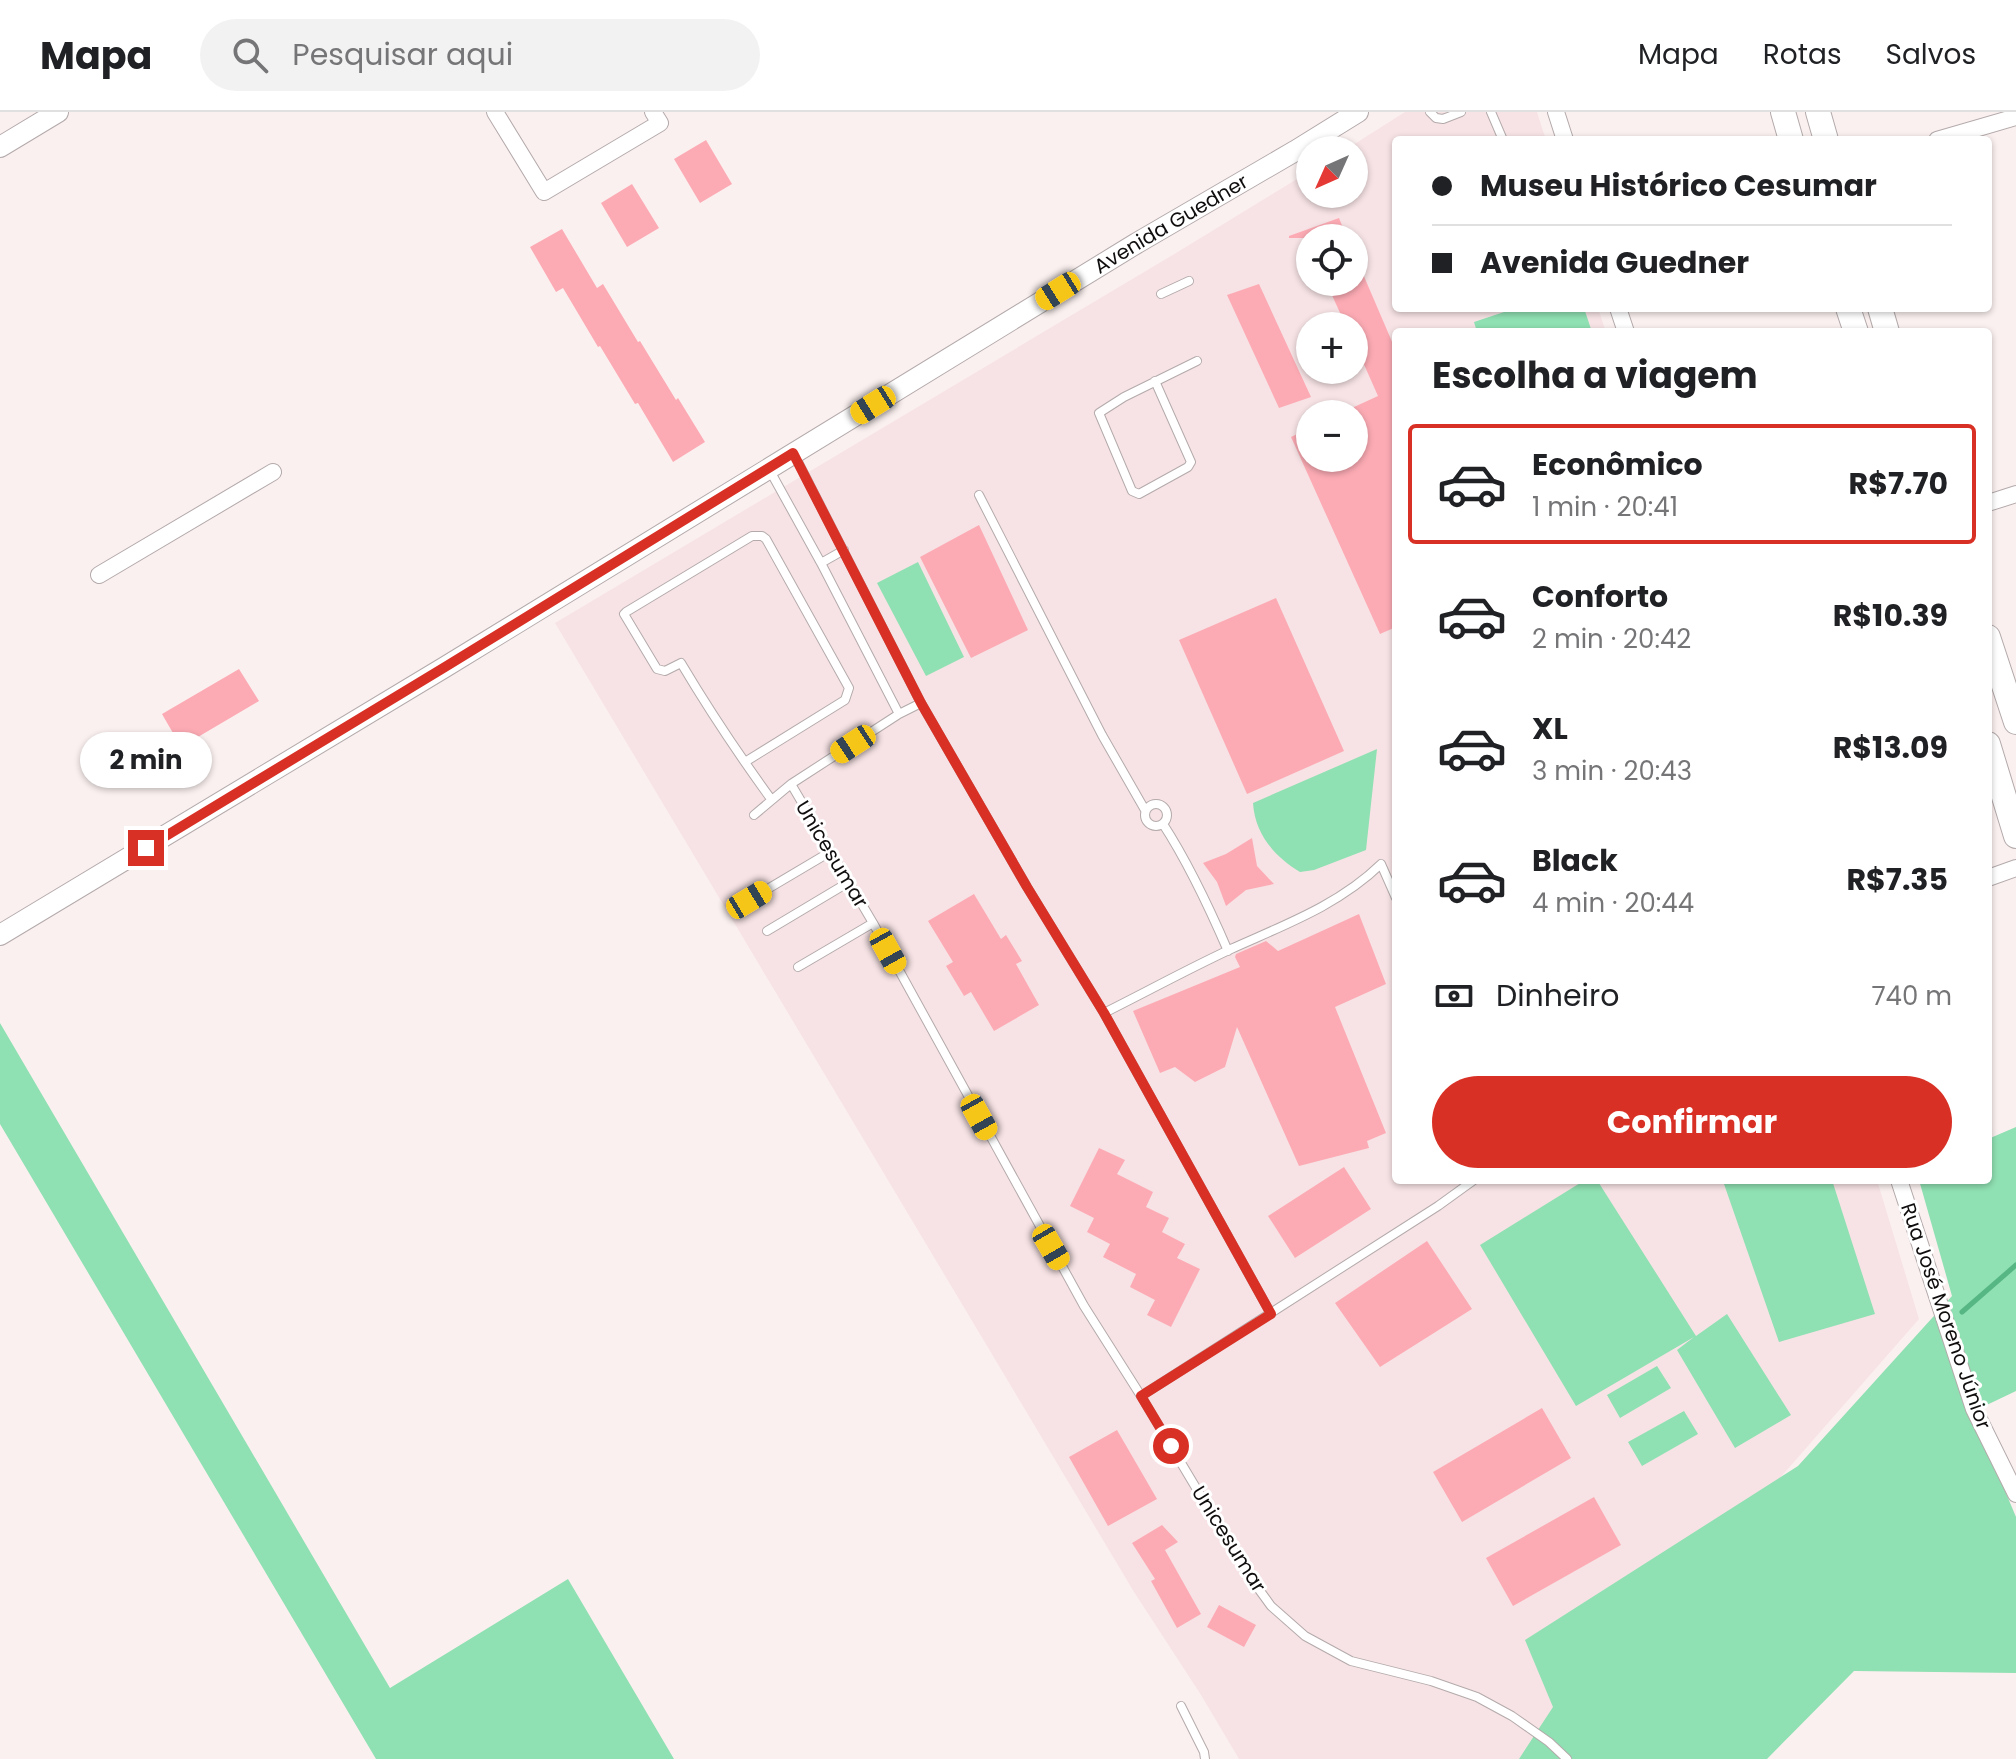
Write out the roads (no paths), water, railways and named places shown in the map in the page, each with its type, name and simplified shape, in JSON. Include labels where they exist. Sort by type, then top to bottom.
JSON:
[{"type":"main road","points":[[1783,112],[1790,136]]},
{"type":"main road","points":[[1818,112],[1825,136]]},
{"type":"main road","points":[[1992,649],[2016,722]]},
{"type":"main road","points":[[1992,757],[2016,836]]},
{"type":"street","points":[[0,147],[58,112]]},
{"type":"street","points":[[495,112],[544,192],[660,123],[653,112]]},
{"type":"street","name":"Avenida Guedner","points":[[0,935],[445,667],[1137,243],[1358,112]]},
{"type":"street","points":[[1556,112],[1564,136]]},
{"type":"street","points":[[1951,136],[2016,117]]},
{"type":"street","points":[[99,575],[273,472]]},
{"type":"street","points":[[1992,502],[2016,494]]},
{"type":"street","points":[[1992,877],[2016,868]]},
{"type":"street","name":"Rua José Moreno Júnior","points":[[1900,1184],[1974,1409],[2016,1494]]},
{"type":"lane","points":[[1430,112],[1436,118],[1443,119],[1461,112]]},
{"type":"lane","points":[[1491,112],[1501,136]]},
{"type":"lane","points":[[1161,294],[1189,281]]},
{"type":"lane","points":[[1155,381],[1191,462],[1188,467],[1135,494],[1099,413],[1155,381],[1197,361]]},
{"type":"lane","points":[[793,453],[921,703],[1104,1013],[1271,1314]]},
{"type":"lane","points":[[769,468],[899,714]]},
{"type":"lane","points":[[979,495],[1091,715],[1145,810],[1148,824],[1153,827],[1163,824],[1167,815],[1163,806],[1153,804],[1145,810]]},
{"type":"lane","points":[[745,762],[845,700],[849,688],[766,539],[757,535],[624,614],[657,669],[665,671],[681,663],[745,762],[771,799]]},
{"type":"lane","points":[[821,563],[844,550]]},
{"type":"lane","points":[[754,815],[791,784],[921,703]]},
{"type":"lane","name":"Unicesumar","points":[[791,784],[873,923],[1084,1306],[1247,1573],[1271,1606],[1305,1636],[1351,1661],[1431,1681],[1477,1697],[1512,1716],[1553,1745],[1567,1759]]},
{"type":"lane","points":[[1163,824],[1204,897],[1228,951]]},
{"type":"lane","points":[[749,900],[830,852]]},
{"type":"lane","points":[[1104,1013],[1228,951],[1305,917],[1363,881],[1381,864],[1392,889]]},
{"type":"lane","points":[[767,931],[849,882]]},
{"type":"lane","points":[[798,967],[873,923]]},
{"type":"lane","points":[[1141,1396],[1468,1184]]},
{"type":"lane","points":[[1181,1706],[1205,1759]]},
{"type":"waterway","points":[[1962,1312],[2016,1265]]}]
